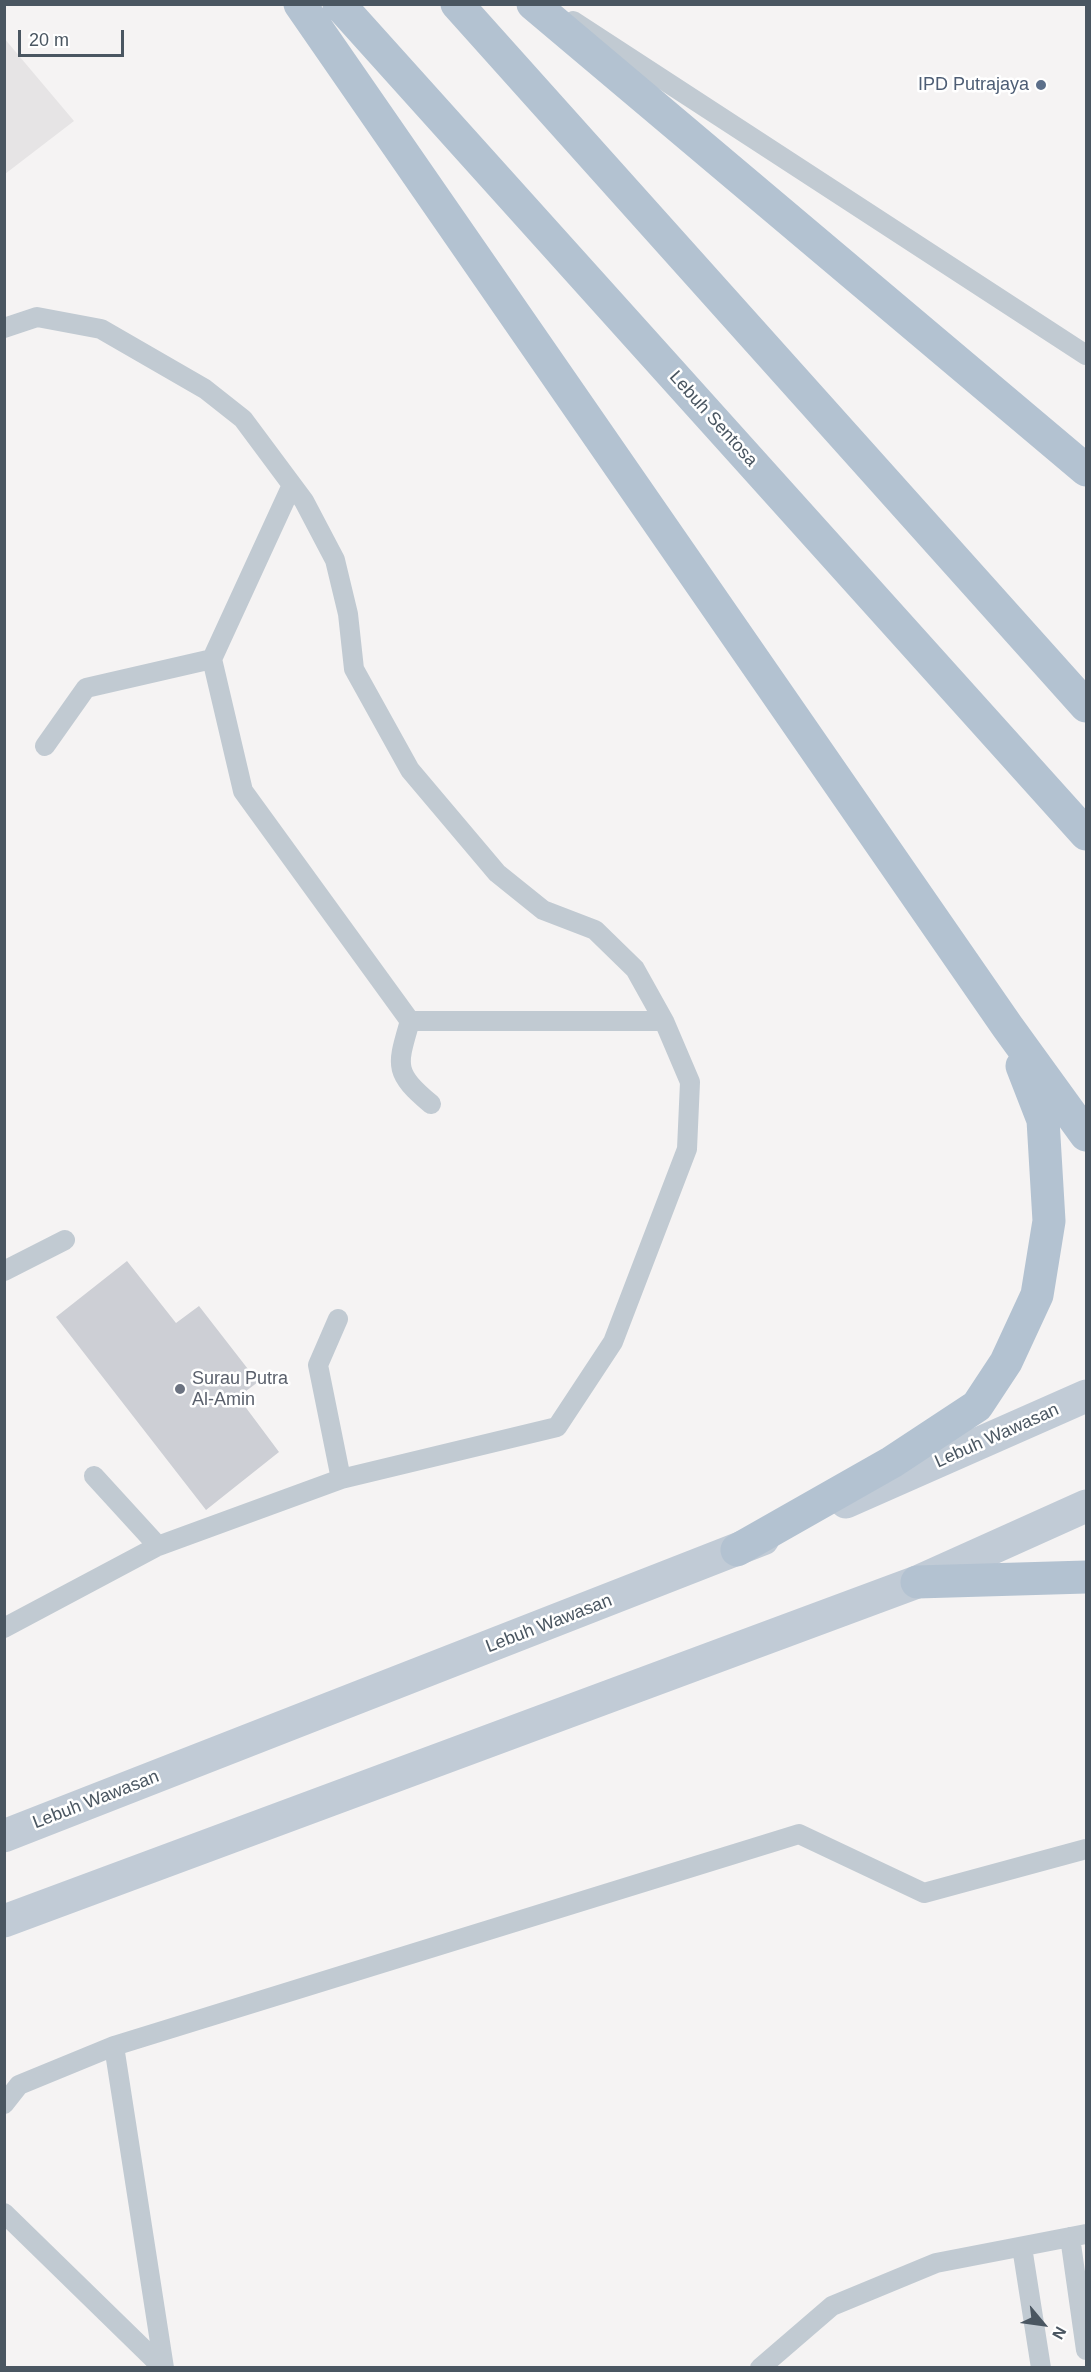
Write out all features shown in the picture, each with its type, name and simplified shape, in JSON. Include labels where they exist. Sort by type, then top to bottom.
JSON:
[{"type":"main road","points":[[300,4],[1007,1026],[1086,1135]]},
{"type":"main road","name":"Lebuh Sentosa","points":[[339,4],[1086,834]]},
{"type":"main road","points":[[457,4],[1086,705]]},
{"type":"main road","points":[[533,4],[1086,470]]},
{"type":"main road","points":[[737,1550],[892,1462],[977,1406],[1006,1362],[1037,1295],[1049,1221],[1042,1120],[1007,1026]]},
{"type":"main road","name":"Lebuh Wawasan","points":[[4,1836],[737,1550],[1086,1396]]},
{"type":"main road","points":[[4,1922],[917,1582],[1086,1506]]},
{"type":"main road","points":[[917,1582],[1086,1577]]},
{"type":"lane","points":[[548,4],[1086,355]]},
{"type":"lane","points":[[4,328],[37,317],[102,329],[205,389],[243,418],[304,501],[335,560],[348,614],[354,669],[410,770],[497,873],[543,910],[595,930],[635,969],[664,1021],[690,1082],[687,1149],[613,1342],[557,1427],[341,1479],[158,1546],[4,1628]]},
{"type":"lane","points":[[291,484],[212,658],[243,791],[410,1021]]},
{"type":"lane","points":[[45,746],[86,688],[212,658]]},
{"type":"lane","points":[[410,1021],[664,1021]]},
{"type":"lane","points":[[410,1021],[398,1060],[410,1086],[431,1104]]},
{"type":"lane","points":[[4,1271],[65,1240]]},
{"type":"lane","points":[[339,1319],[318,1365],[341,1479]]},
{"type":"lane","points":[[94,1476],[158,1546]]},
{"type":"lane","points":[[4,2104],[19,2085],[114,2046],[799,1834],[924,1893],[1086,1849]]},
{"type":"lane","points":[[114,2046],[164,2367]]},
{"type":"lane","points":[[4,2213],[164,2367]]},
{"type":"lane","points":[[760,2367],[832,2306],[936,2263],[1078,2236],[1086,2350]]},
{"type":"lane","points":[[1022,2247],[1041,2367]]},
{"type":"shaded area","points":[[4,38],[74,121],[5,174],[4,174]]},
{"type":"building","name":"Surau Putra Al-Amin","points":[[127,1261],[176,1323],[199,1306],[258,1382],[238,1397],[279,1452],[206,1510],[56,1317]]},
{"type":"place","name":"IPD Putrajaya","points":[[1041,85]]},
{"type":"place","name":"Surau Putra Al-Amin","points":[[180,1389]]}]
